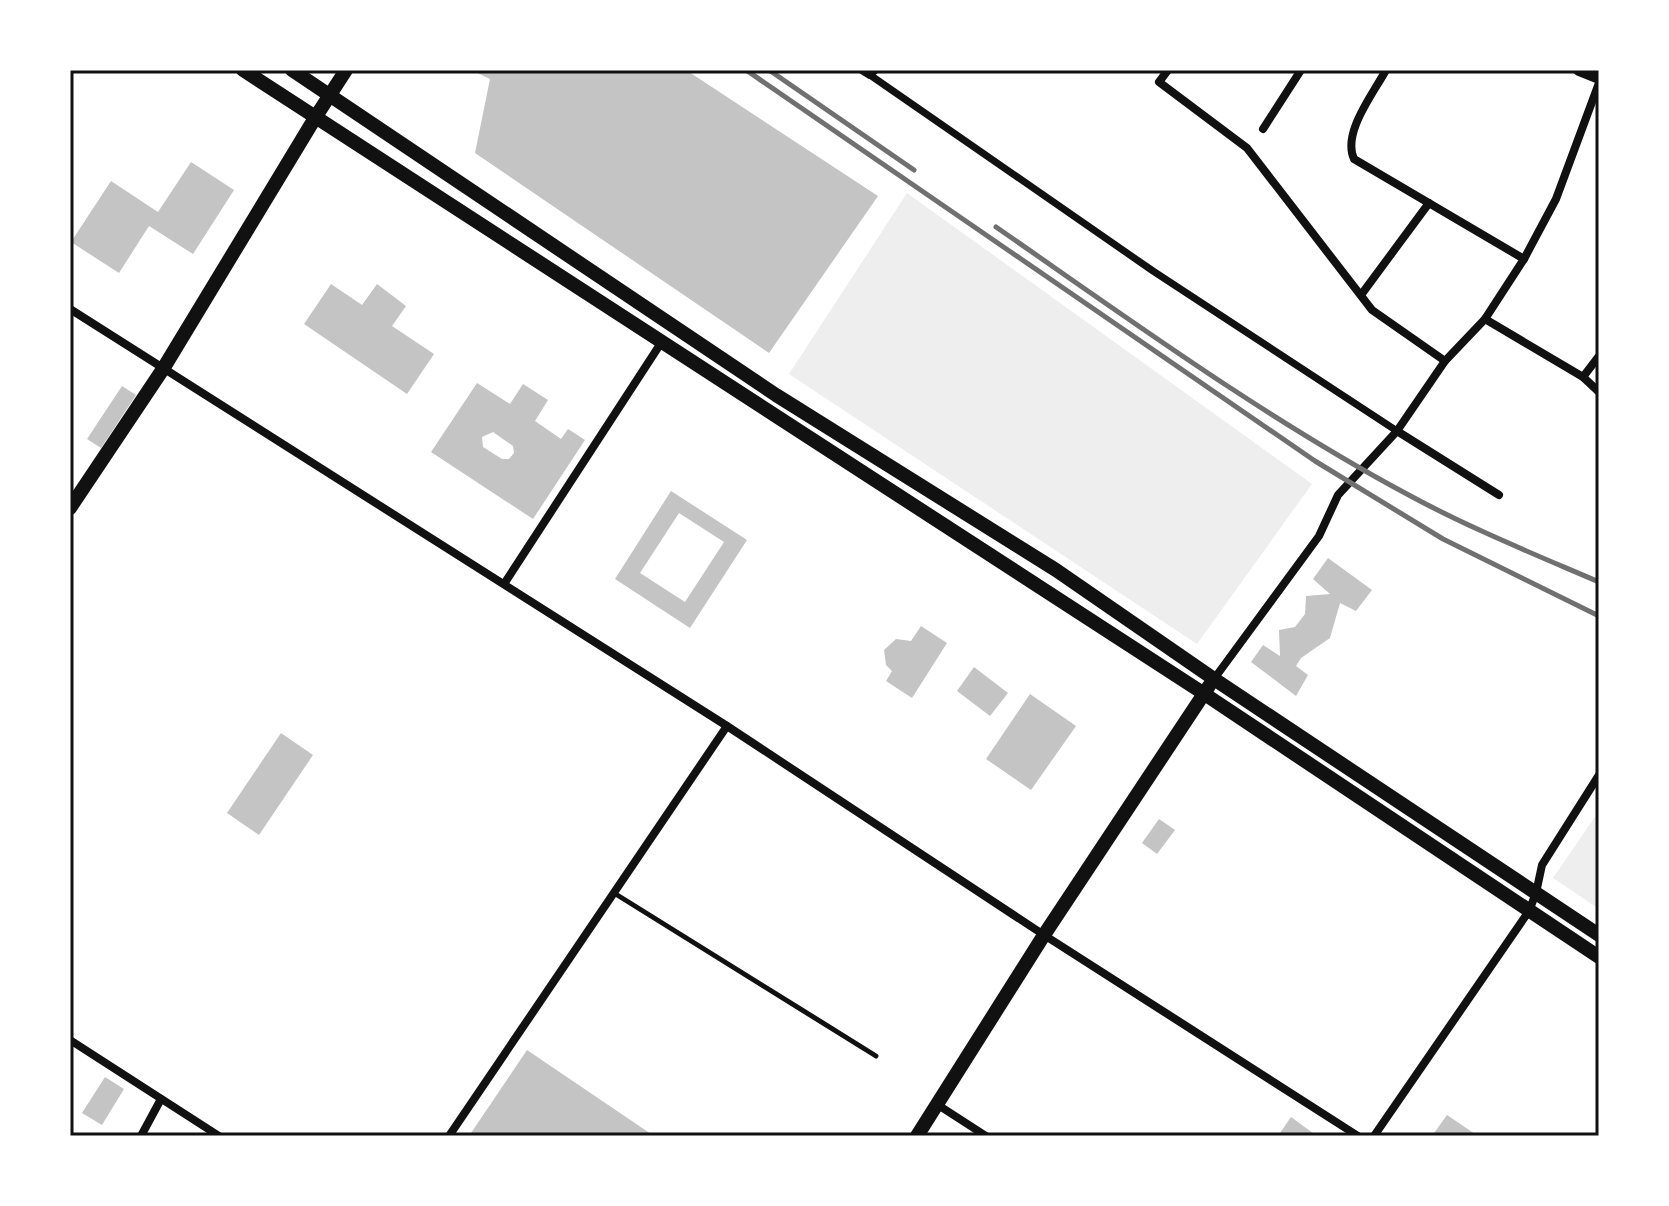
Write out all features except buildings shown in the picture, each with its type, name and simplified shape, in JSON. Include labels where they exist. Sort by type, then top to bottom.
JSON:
[{"type":"main road","points":[[243,70],[1203,693],[1599,957]]},
{"type":"main road","points":[[292,70],[763,386],[1056,570],[1599,935]]},
{"type":"main road","points":[[70,508],[163,369],[346,70]]},
{"type":"main road","points":[[917,1136],[1044,935],[1214,679]]},
{"type":"street","points":[[1168,70],[1159,82],[1247,148],[1372,310],[1445,361]]},
{"type":"street","points":[[1263,129],[1301,70]]},
{"type":"street","points":[[1386,70],[1352,132],[1350,150],[1354,159],[1524,259]]},
{"type":"street","points":[[1214,679],[1319,536],[1338,495],[1397,431],[1445,361],[1485,319],[1524,259],[1556,199],[1599,80],[1579,70]]},
{"type":"street","points":[[869,72],[1153,271],[1499,495]]},
{"type":"street","points":[[1361,295],[1429,203]]},
{"type":"street","points":[[70,309],[727,726],[1044,935],[1358,1136]]},
{"type":"street","points":[[1485,319],[1583,377],[1599,392]]},
{"type":"street","points":[[504,584],[661,343]]},
{"type":"street","points":[[1583,377],[1599,356]]},
{"type":"street","points":[[449,1136],[727,726]]},
{"type":"street","points":[[1374,1136],[1529,911],[1542,865],[1599,775]]},
{"type":"street","points":[[70,1040],[219,1136]]},
{"type":"street","points":[[141,1136],[161,1099]]},
{"type":"street","points":[[938,1105],[986,1136]]},
{"type":"lane","points":[[614,893],[876,1056]]},
{"type":"shaded area","points":[[907,193],[1312,484],[1197,644],[789,374]]},
{"type":"shaded area","points":[[1599,811],[1599,909],[1553,878]]},
{"type":"railway","points":[[746,70],[1315,461],[1443,539],[1599,616]]},
{"type":"railway","points":[[769,70],[914,170]]},
{"type":"railway","points":[[996,227],[1197,366],[1299,432],[1452,517],[1599,582]]}]
